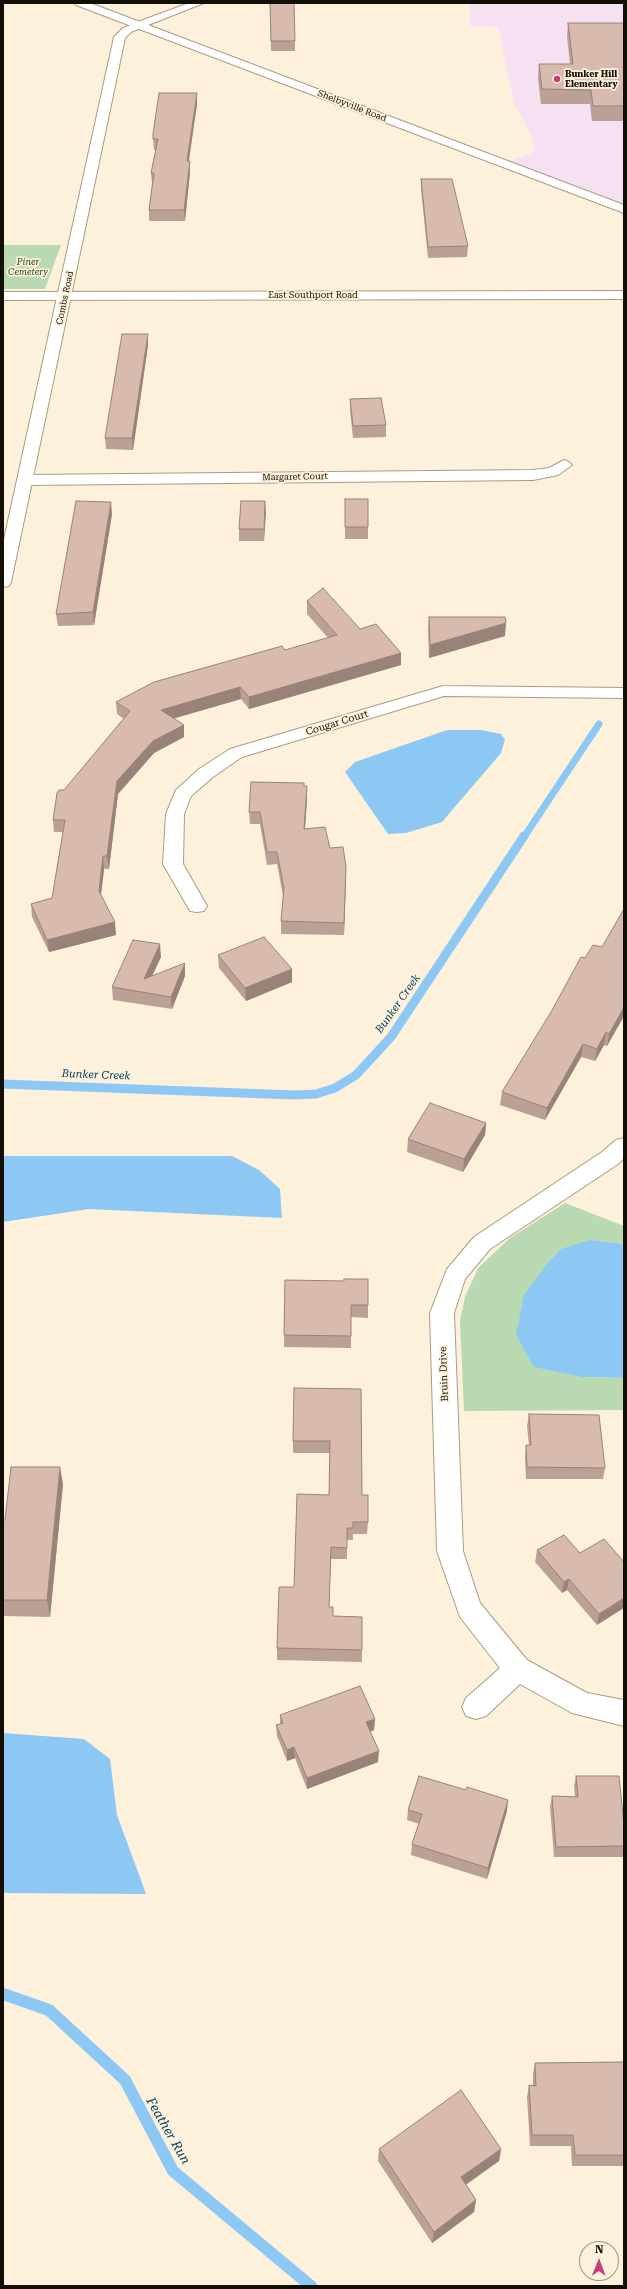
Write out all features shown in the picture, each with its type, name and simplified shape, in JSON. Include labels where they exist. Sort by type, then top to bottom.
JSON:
[{"type":"street","name":"Shelbyville Road","points":[[80,3],[624,209]]},
{"type":"street","name":"Combs Road","points":[[3,582],[120,37],[127,30],[199,3]]},
{"type":"street","name":"East Southport Road","points":[[3,296],[624,295]]},
{"type":"street","name":"Margaret Court","points":[[25,480],[533,475],[553,472],[564,465]]},
{"type":"street","name":"Cougar Court","points":[[197,906],[173,864],[175,814],[183,794],[206,773],[236,753],[443,691],[624,693]]},
{"type":"street","name":"Bruin Drive","points":[[517,1669],[469,1609],[450,1551],[442,1313],[454,1275],[482,1243],[610,1158],[624,1146]]},
{"type":"street","points":[[476,1707],[517,1669],[582,1704],[624,1713]]},
{"type":"shaded area","points":[[470,3],[624,3],[624,209],[501,163],[530,154],[534,151],[534,148],[530,133],[514,103],[498,27],[470,26]]},
{"type":"green space","name":"Piner Cemetery","points":[[3,245],[61,245],[45,289],[3,289]]},
{"type":"green space","points":[[565,1203],[624,1226],[624,1244],[620,1243],[582,1377],[624,1378],[624,1410],[464,1411],[460,1321],[465,1297],[478,1268],[510,1238]]},
{"type":"water","points":[[447,730],[481,730],[501,734],[505,740],[501,753],[442,822],[406,833],[388,834],[345,772],[355,762]]},
{"type":"water","points":[[5,1156],[232,1156],[259,1170],[280,1189],[282,1218],[89,1209],[3,1222],[3,1160]]},
{"type":"water","points":[[589,1240],[624,1244],[624,1378],[582,1377],[534,1367],[516,1335],[524,1295],[546,1265],[561,1249]]},
{"type":"water","points":[[3,1733],[84,1739],[110,1759],[117,1815],[146,1894],[3,1893]]},
{"type":"building","points":[[270,3],[294,3],[295,41],[271,41]]},
{"type":"building","name":"Bunker Hill Elementary","points":[[568,23],[624,23],[624,106],[593,106],[591,90],[542,89],[539,64],[573,64]]},
{"type":"building","points":[[159,93],[197,93],[187,161],[190,161],[184,210],[149,210],[154,173],[151,173],[158,139],[153,139],[153,134]]},
{"type":"building","points":[[421,179],[452,179],[468,246],[428,247]]},
{"type":"building","points":[[122,334],[148,334],[132,438],[105,438]]},
{"type":"building","points":[[381,398],[386,425],[353,426],[350,399]]},
{"type":"building","points":[[345,499],[368,499],[368,527],[345,527]]},
{"type":"building","points":[[76,501],[111,502],[93,612],[56,614]]},
{"type":"building","points":[[241,501],[265,501],[264,529],[239,529]]},
{"type":"building","points":[[323,588],[360,629],[376,624],[401,653],[249,697],[240,687],[161,710],[184,725],[153,741],[117,781],[107,856],[103,856],[99,891],[115,922],[47,940],[31,904],[52,898],[65,820],[53,820],[57,793],[59,790],[64,790],[130,711],[116,702],[154,682],[282,646],[285,650],[337,635],[307,601]]},
{"type":"building","points":[[429,617],[505,617],[506,623],[430,645]]},
{"type":"building","points":[[251,782],[304,783],[304,786],[307,786],[304,829],[325,827],[330,848],[343,847],[346,866],[344,923],[281,921],[284,888],[277,852],[267,852],[260,812],[249,812]]},
{"type":"building","points":[[624,909],[624,1007],[609,1034],[606,1032],[597,1049],[583,1044],[547,1108],[502,1092],[551,1012],[581,957],[585,958],[593,945],[602,947]]},
{"type":"building","points":[[264,937],[292,969],[245,988],[218,955]]},
{"type":"building","points":[[133,940],[160,944],[144,979],[185,963],[171,997],[112,987]]},
{"type":"building","points":[[430,1103],[486,1123],[464,1159],[408,1139]]},
{"type":"building","points":[[344,1279],[368,1279],[368,1305],[351,1305],[351,1336],[284,1335],[285,1280],[344,1281]]},
{"type":"building","points":[[294,1388],[361,1389],[362,1495],[368,1495],[368,1522],[353,1522],[353,1528],[347,1528],[347,1548],[331,1547],[329,1607],[333,1607],[333,1616],[362,1617],[362,1650],[277,1648],[279,1587],[294,1587],[297,1494],[329,1495],[330,1441],[293,1441]]},
{"type":"building","points":[[529,1414],[599,1415],[605,1468],[527,1467],[526,1445],[531,1445]]},
{"type":"building","points":[[11,1467],[60,1467],[47,1600],[3,1600],[3,1520],[5,1520]]},
{"type":"building","points":[[564,1535],[580,1553],[604,1539],[624,1562],[624,1598],[599,1614],[569,1579],[564,1582],[537,1550]]},
{"type":"building","points":[[360,1686],[375,1719],[366,1722],[379,1751],[307,1778],[294,1747],[287,1750],[276,1725],[283,1723],[280,1715]]},
{"type":"building","points":[[419,1776],[466,1790],[467,1787],[508,1800],[488,1868],[412,1844],[422,1814],[408,1810]]},
{"type":"building","points":[[576,1776],[619,1776],[624,1825],[624,1846],[556,1847],[552,1796],[578,1797]]},
{"type":"building","points":[[624,2062],[624,2155],[575,2155],[573,2135],[532,2135],[529,2085],[536,2086],[535,2063]]},
{"type":"building","points":[[461,2090],[501,2149],[461,2177],[476,2200],[434,2232],[379,2149]]},
{"type":"waterway","name":"Bunker Creek","points":[[524,837],[599,724]]},
{"type":"waterway","name":"Bunker Creek","points":[[3,1084],[294,1095],[316,1094],[335,1088],[356,1075],[391,1037],[524,836]]},
{"type":"waterway","name":"Feather Run","points":[[3,1994],[49,2010],[125,2080],[173,2171],[311,2286]]},
{"type":"place","name":"Bunker Hill Elementary","points":[[557,79]]}]
